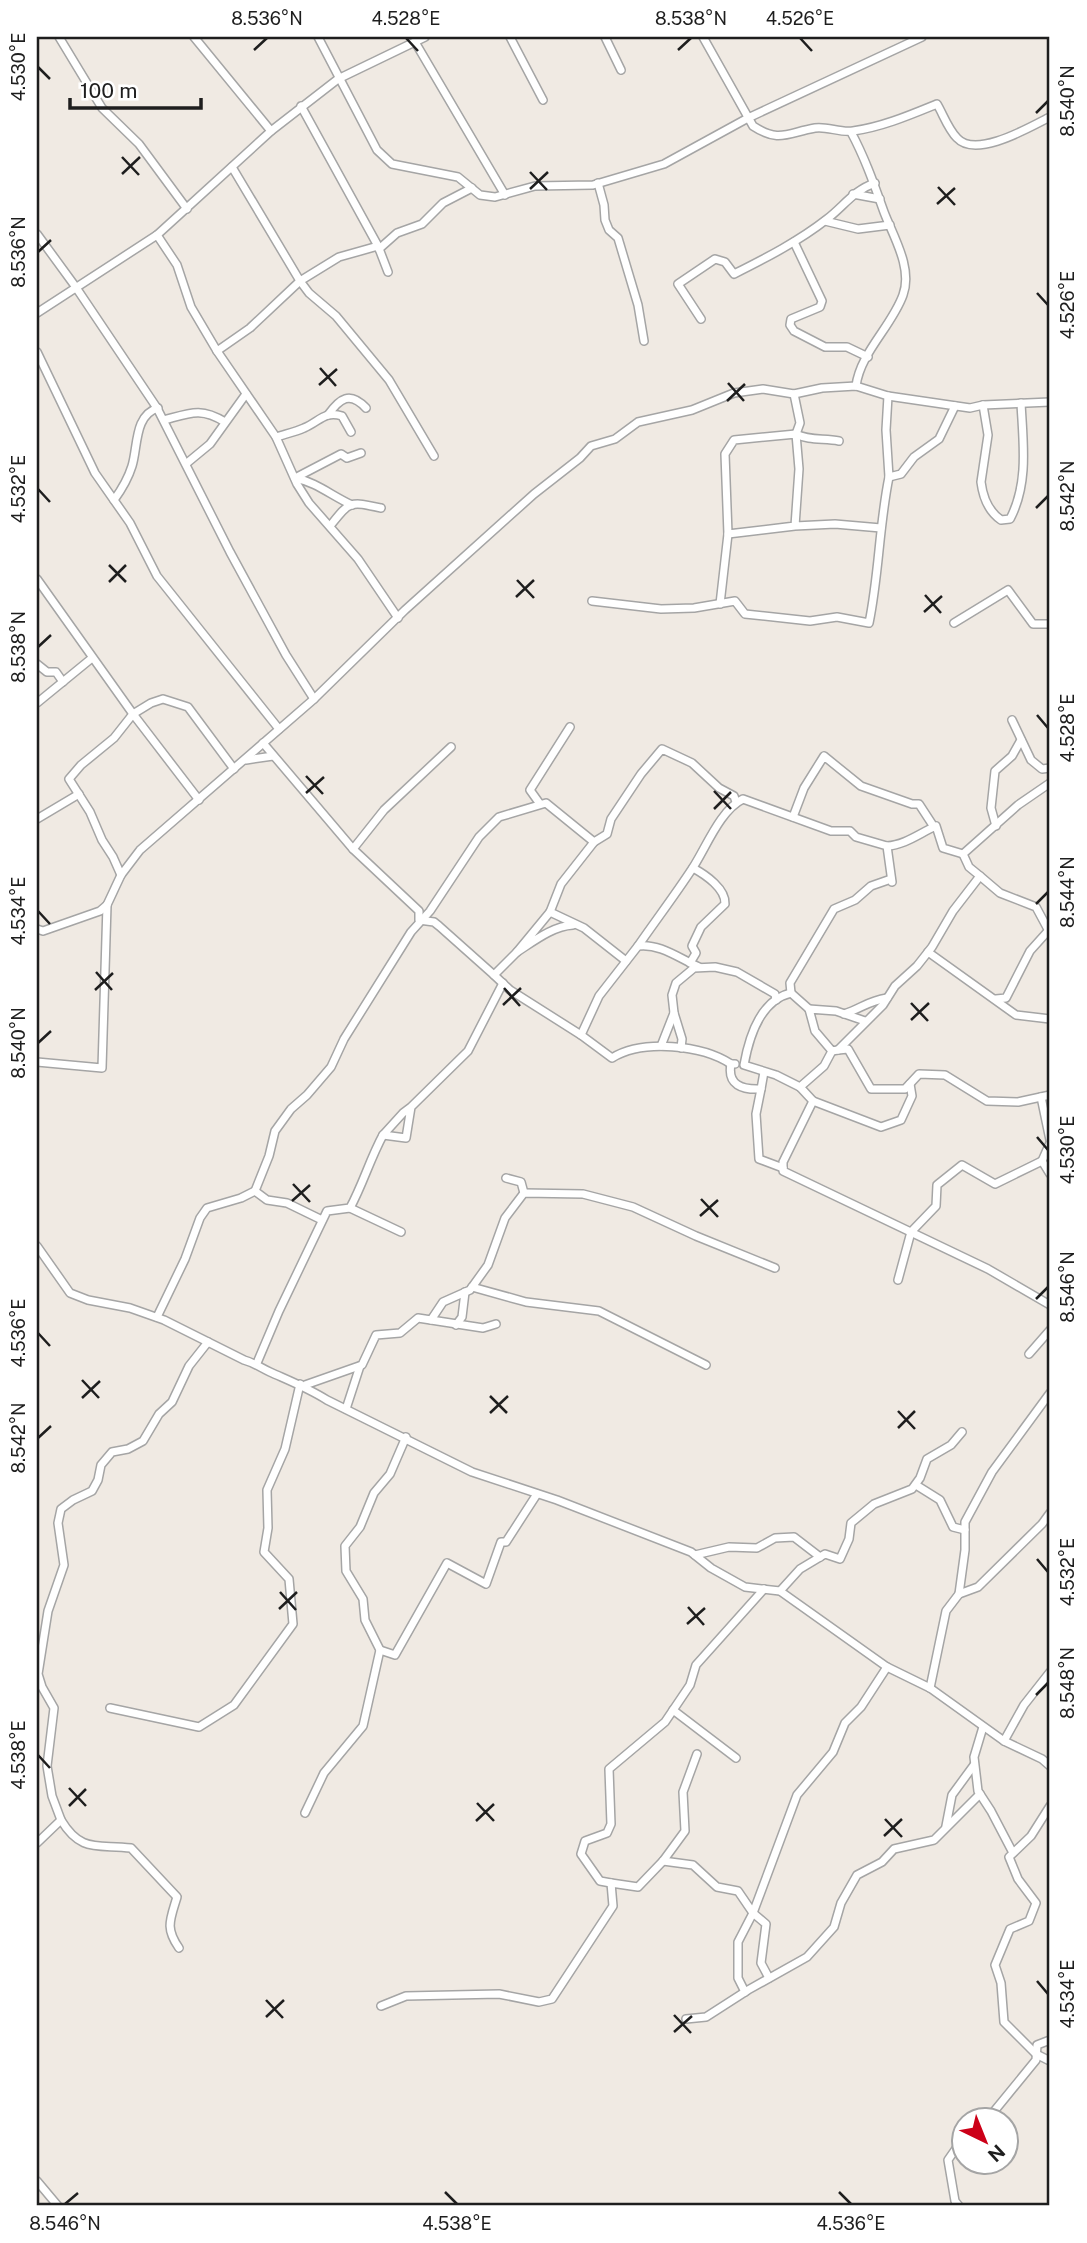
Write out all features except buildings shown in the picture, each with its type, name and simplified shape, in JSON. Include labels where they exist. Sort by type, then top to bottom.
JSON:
[{"type":"street","points":[[59,37],[102,108],[139,144],[187,209]]},
{"type":"street","points":[[194,37],[271,131]]},
{"type":"street","points":[[318,37],[377,150],[391,164],[458,177],[480,195],[495,197],[535,186],[566,187],[598,183],[664,164],[748,118],[922,37]]},
{"type":"street","points":[[37,313],[157,235],[271,131],[338,79],[425,37]]},
{"type":"street","points":[[510,37],[543,100]]},
{"type":"street","points":[[605,37],[621,70]]},
{"type":"street","points":[[703,37],[753,126],[766,135],[779,137],[819,127],[851,132],[897,120],[937,104],[956,138],[964,144],[978,145],[1011,136],[1050,117]]},
{"type":"street","points":[[896,37],[904,45]]},
{"type":"street","points":[[415,42],[505,195]]},
{"type":"street","points":[[301,106],[378,248],[388,272]]},
{"type":"street","points":[[851,132],[868,163],[905,269],[905,293],[858,371],[856,386]]},
{"type":"street","points":[[232,167],[300,281],[309,293],[336,316],[389,380],[434,456]]},
{"type":"street","points":[[598,183],[605,220],[609,230],[618,238],[638,306],[644,341]]},
{"type":"street","points":[[701,318],[678,284],[715,259],[725,261],[734,274],[794,242],[825,221],[862,187],[874,184]]},
{"type":"street","points":[[217,351],[250,328],[300,281],[339,257],[378,248],[397,233],[422,224],[443,203],[472,188]]},
{"type":"street","points":[[853,194],[880,200]]},
{"type":"street","points":[[825,221],[858,229],[890,225]]},
{"type":"street","points":[[37,234],[158,408],[264,614],[314,699]]},
{"type":"street","points":[[157,235],[177,265],[187,299],[217,351],[276,437],[309,503],[358,559],[398,618]]},
{"type":"street","points":[[794,242],[822,301],[820,307],[790,319],[790,325],[794,331],[825,346],[847,347],[868,357]]},
{"type":"street","points":[[37,352],[95,473],[130,523],[157,576],[279,729]]},
{"type":"street","points":[[37,1062],[102,1068],[107,905],[121,875],[140,850],[314,699],[398,618],[591,446],[615,439],[638,422],[692,410],[734,393],[763,389],[794,394],[822,388],[856,386],[888,396],[970,408],[1021,402],[1050,402]]},
{"type":"street","points":[[187,463],[204,450],[246,394]]},
{"type":"street","points":[[794,394],[800,423],[796,434],[799,469],[795,526]]},
{"type":"street","points":[[592,601],[661,609],[694,608],[735,601],[745,614],[757,613],[781,619],[810,621],[837,617],[869,623],[889,477],[886,430],[888,396]]},
{"type":"street","points":[[328,415],[340,400],[349,398],[360,402],[366,408]]},
{"type":"street","points":[[983,405],[988,435],[982,489],[992,513],[1001,520],[1010,519],[1017,506],[1022,484],[1021,402]]},
{"type":"street","points":[[889,477],[901,474],[914,457],[939,439],[955,406]]},
{"type":"street","points":[[114,500],[131,467],[140,426],[151,410],[158,408]]},
{"type":"street","points":[[164,420],[197,411],[215,415],[225,422]]},
{"type":"street","points":[[276,437],[309,426],[323,415],[342,416],[351,432]]},
{"type":"street","points":[[720,604],[729,534],[725,454],[734,440],[796,434],[806,439],[839,441]]},
{"type":"street","points":[[295,478],[341,454],[347,458],[360,453]]},
{"type":"street","points":[[295,478],[310,481],[332,496],[352,505]]},
{"type":"street","points":[[330,526],[345,507],[358,503],[381,508]]},
{"type":"street","points":[[729,534],[835,524],[881,528]]},
{"type":"street","points":[[37,579],[92,659],[199,800]]},
{"type":"street","points":[[954,623],[1008,590],[1033,624],[1050,624]]},
{"type":"street","points":[[37,703],[92,659]]},
{"type":"street","points":[[37,664],[47,672],[56,672],[63,682]]},
{"type":"street","points":[[121,875],[90,812],[69,779],[80,765],[114,738],[133,714],[163,699],[188,707],[234,769]]},
{"type":"street","points":[[1012,720],[1031,760],[1042,769],[1050,768]]},
{"type":"street","points":[[540,804],[530,790],[570,727]]},
{"type":"street","points":[[996,826],[991,808],[995,771],[1012,757],[1021,740]]},
{"type":"street","points":[[263,743],[353,849],[419,911],[419,920]]},
{"type":"street","points":[[353,849],[384,810],[451,747]]},
{"type":"street","points":[[494,975],[550,912],[561,884],[594,842],[607,834],[611,818],[662,749],[692,763],[719,788],[734,796],[736,802]]},
{"type":"street","points":[[245,760],[273,756]]},
{"type":"street","points":[[793,817],[804,788],[824,756],[861,786],[919,804],[934,827],[936,826],[943,848],[963,854],[969,867],[1000,893],[1036,907],[1049,932],[1030,951],[1006,998],[996,999]]},
{"type":"street","points":[[963,854],[1018,806],[1050,783]]},
{"type":"street","points":[[37,823],[79,794]]},
{"type":"street","points":[[580,1035],[600,996],[693,868],[717,826],[736,802],[743,799],[831,831],[850,831],[856,837],[887,846],[900,845],[934,827]]},
{"type":"street","points":[[157,1317],[185,1259],[200,1218],[207,1208],[256,1191],[275,1131],[331,1066],[344,1039],[419,920],[430,911],[472,846],[485,831],[499,817],[546,803],[594,842]]},
{"type":"street","points":[[835,1051],[815,1031],[809,1009],[791,993],[790,984],[834,909],[855,900],[870,886],[892,881],[887,846]]},
{"type":"street","points":[[690,963],[696,953],[692,946],[701,927],[726,900],[722,892],[693,868]]},
{"type":"street","points":[[800,1087],[824,1066],[895,986],[917,966],[979,876]]},
{"type":"street","points":[[37,929],[43,931],[100,911],[107,905]]},
{"type":"street","points":[[550,912],[584,928],[626,961]]},
{"type":"street","points":[[419,920],[434,922],[503,983],[612,1058],[638,1047],[661,1046],[721,1057],[732,1064],[744,1065],[800,1087],[813,1101],[881,1127],[901,1120],[912,1096],[910,1084]]},
{"type":"street","points":[[517,952],[541,936],[565,925],[576,925]]},
{"type":"street","points":[[638,946],[665,950],[699,967]]},
{"type":"street","points":[[928,952],[1016,1015],[1050,1018]]},
{"type":"street","points":[[681,1048],[682,1039],[672,995],[676,983],[694,968],[715,967],[737,972],[775,993],[776,1000]]},
{"type":"street","points":[[350,1208],[383,1135],[468,1051],[503,983]]},
{"type":"street","points":[[744,1065],[754,1027],[761,1014],[782,995],[791,993]]},
{"type":"street","points":[[845,1014],[858,1009],[865,1002],[887,998]]},
{"type":"street","points":[[809,1009],[836,1011],[865,1021]]},
{"type":"street","points":[[661,1046],[674,1013]]},
{"type":"street","points":[[835,1051],[848,1049],[871,1089],[905,1089],[919,1074],[945,1075],[987,1101],[1018,1102],[1050,1095]]},
{"type":"street","points":[[732,1064],[729,1074],[740,1087],[761,1089]]},
{"type":"street","points":[[764,1072],[756,1114],[759,1159],[783,1168]]},
{"type":"street","points":[[898,1280],[911,1232],[936,1206],[937,1185],[962,1165],[995,1184],[1042,1161],[1050,1142],[1041,1097]]},
{"type":"street","points":[[813,1101],[783,1162],[783,1171],[988,1269],[1050,1305]]},
{"type":"street","points":[[383,1135],[406,1138],[411,1107]]},
{"type":"street","points":[[1042,1161],[1050,1174]]},
{"type":"street","points":[[506,1178],[521,1182],[524,1193]]},
{"type":"street","points":[[256,1191],[267,1200],[287,1203],[322,1220]]},
{"type":"street","points":[[524,1193],[583,1194],[633,1206],[696,1236],[775,1268]]},
{"type":"street","points":[[431,1320],[443,1302],[468,1289],[488,1265],[505,1218],[524,1193]]},
{"type":"street","points":[[257,1363],[327,1211],[350,1208],[401,1232]]},
{"type":"street","points":[[38,1250],[70,1293],[157,1317],[302,1385],[472,1472],[695,1555],[711,1568],[746,1587],[780,1591],[887,1667],[930,1688],[1004,1741],[1042,1759],[1050,1766]]},
{"type":"street","points":[[456,1325],[462,1317],[468,1289]]},
{"type":"street","points":[[468,1289],[526,1302],[599,1311],[706,1365]]},
{"type":"street","points":[[346,1409],[360,1366],[376,1335],[400,1333],[418,1318],[484,1328],[496,1324]]},
{"type":"street","points":[[1029,1354],[1050,1331]]},
{"type":"street","points":[[179,1948],[170,1934],[170,1920],[177,1897],[168,1887],[131,1848],[84,1844],[71,1836],[61,1820],[52,1796],[47,1766],[54,1708],[38,1674],[48,1611],[64,1565],[58,1523],[61,1508],[92,1491],[101,1465],[112,1452],[128,1449],[143,1441],[159,1414],[172,1402],[189,1366],[208,1342]]},
{"type":"street","points":[[302,1385],[360,1366]]},
{"type":"street","points":[[110,1708],[198,1727],[234,1705],[293,1623],[289,1579],[264,1552],[268,1528],[267,1490],[285,1448],[302,1385]]},
{"type":"street","points":[[930,1688],[946,1611],[959,1594],[965,1550],[965,1522],[992,1472],[1050,1393]]},
{"type":"street","points":[[780,1591],[800,1569],[825,1554],[840,1559],[849,1539],[851,1523],[874,1504],[912,1489],[927,1459],[951,1445],[962,1432]]},
{"type":"street","points":[[305,1813],[324,1773],[363,1726],[380,1650],[365,1620],[363,1600],[346,1571],[345,1546],[360,1527],[374,1493],[390,1474],[406,1437]]},
{"type":"street","points":[[916,1485],[940,1500],[953,1527],[965,1530]]},
{"type":"street","points":[[380,1650],[395,1656],[447,1563],[486,1584],[501,1542],[506,1542],[537,1494]]},
{"type":"street","points":[[959,1594],[978,1587],[1050,1513]]},
{"type":"street","points":[[695,1555],[729,1547],[757,1548],[775,1538],[794,1537],[820,1557]]},
{"type":"street","points":[[697,1754],[683,1792],[685,1831],[663,1861],[638,1887],[600,1881],[582,1854],[585,1841],[607,1833],[611,1824],[608,1769],[665,1723],[690,1685],[696,1665],[764,1589]]},
{"type":"street","points":[[745,1992],[738,1978],[738,1942],[753,1913],[797,1795],[834,1752],[845,1723],[861,1707],[887,1667]]},
{"type":"street","points":[[1004,1741],[1024,1705],[1050,1671]]},
{"type":"street","points":[[673,1710],[736,1758]]},
{"type":"street","points":[[983,1727],[974,1757],[978,1791],[1013,1853]]},
{"type":"street","points":[[946,1828],[952,1795],[975,1765]]},
{"type":"street","points":[[686,2019],[706,2017],[807,1958],[834,1927],[841,1903],[857,1875],[882,1862],[894,1849],[934,1840],[980,1794]]},
{"type":"street","points":[[1050,1806],[1031,1836],[1009,1857],[1018,1879],[1036,1903],[1029,1920],[1010,1929],[995,1965],[1001,1983],[1004,2022],[1037,2054],[1050,2061]]},
{"type":"street","points":[[37,1843],[61,1820]]},
{"type":"street","points":[[663,1861],[693,1864],[717,1887],[738,1892],[753,1913],[766,1924],[761,1962],[769,1978]]},
{"type":"street","points":[[382,2006],[406,1996],[499,1994],[539,2002],[552,1999],[613,1906],[611,1883]]},
{"type":"street","points":[[998,2106],[1036,2060],[1037,2045],[1050,2040]]},
{"type":"street","points":[[951,2176],[955,2201],[959,2206]]},
{"type":"street","points":[[37,2182],[58,2206]]}]
